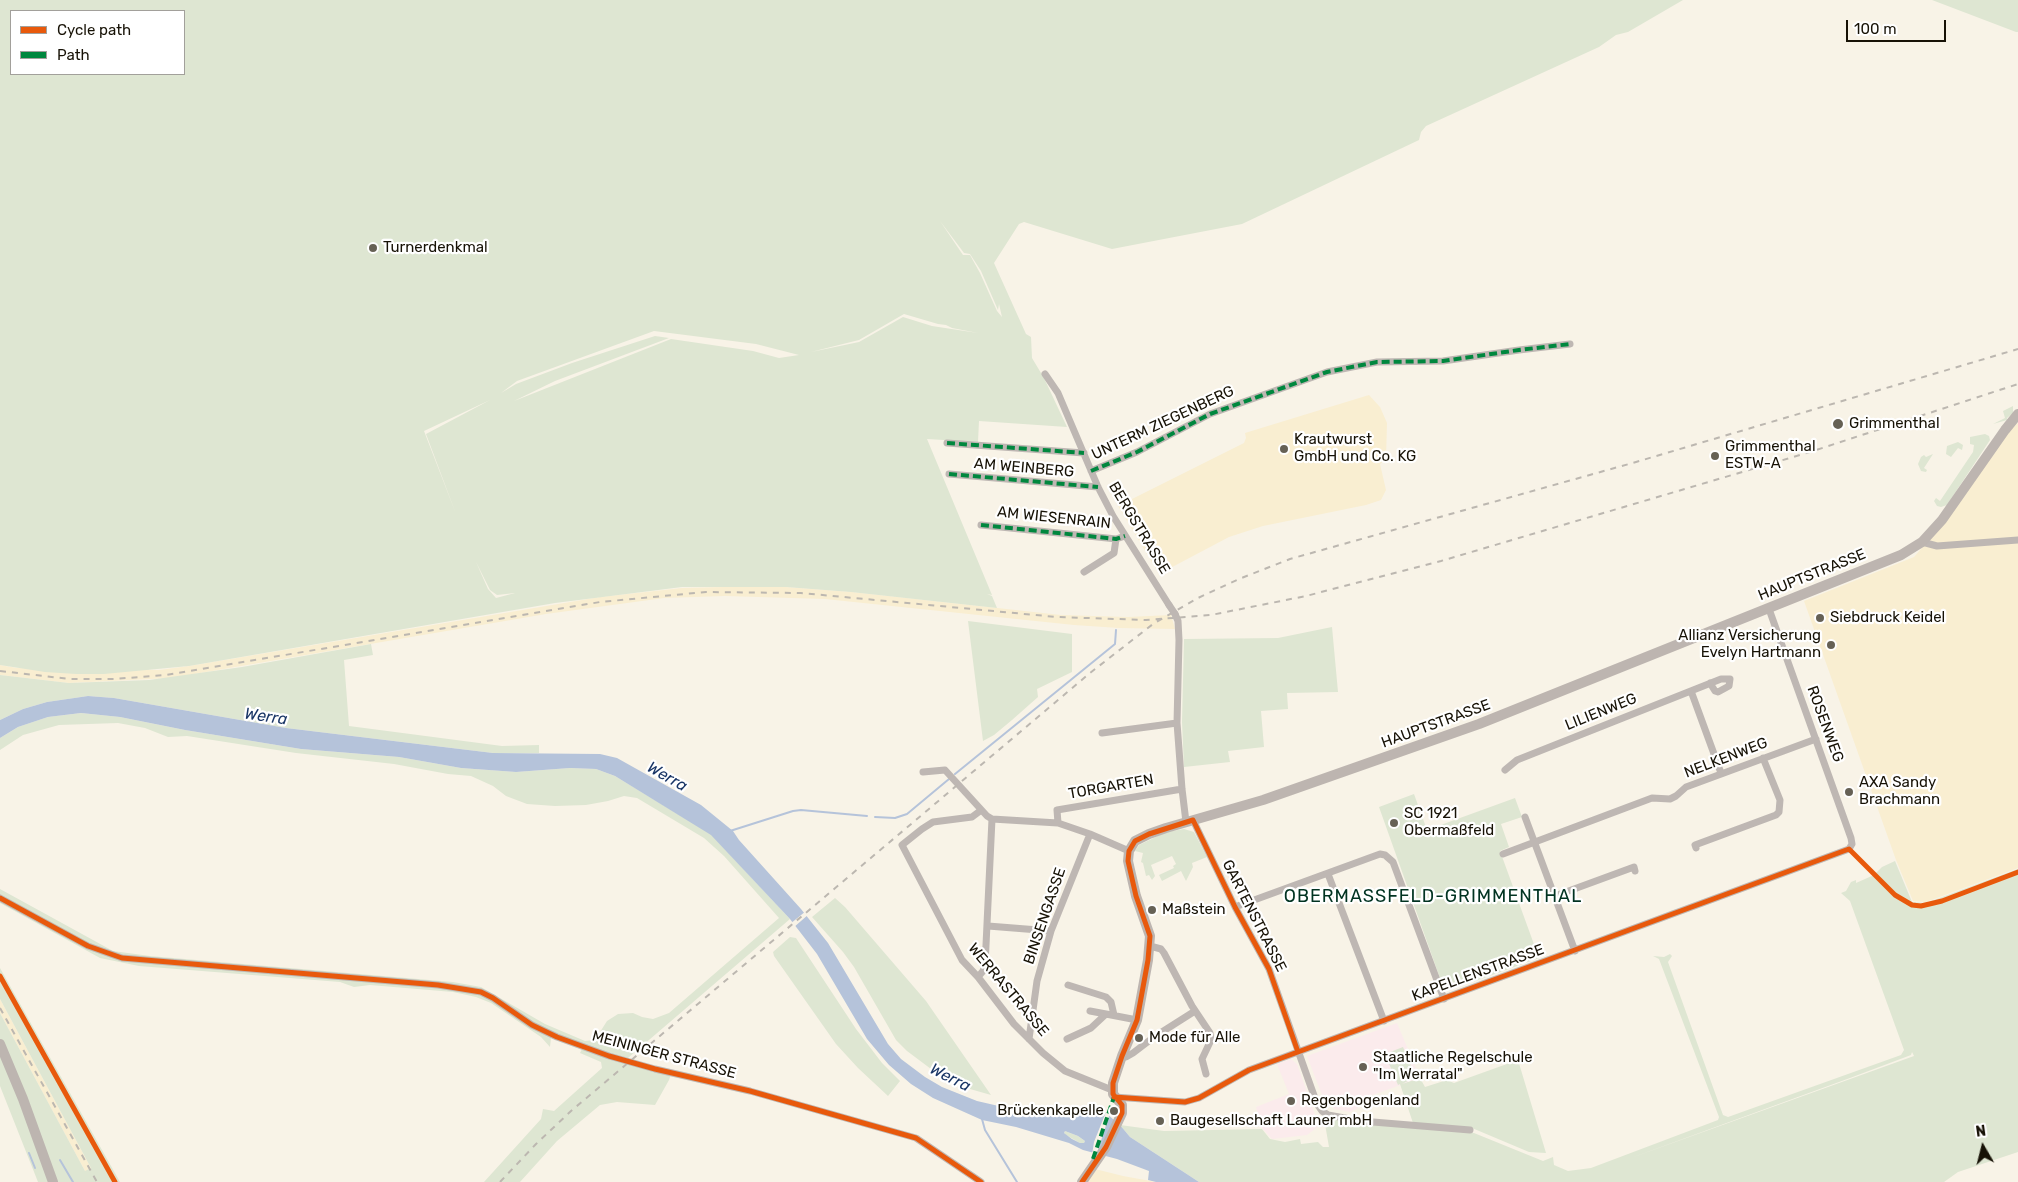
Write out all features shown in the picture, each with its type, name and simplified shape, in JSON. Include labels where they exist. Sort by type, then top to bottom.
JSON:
[{"type":"main road","name":"HAUPTSTRASSE","points":[[1129,851],[1135,841],[1149,834],[1272,798],[1403,752],[1547,698],[1901,555],[1922,542],[1942,520],[2018,414]]},
{"type":"main road","points":[[1085,1178],[1099,1158],[1120,1117],[1122,1105],[1113,1094],[1122,1056],[1137,1020],[1150,946],[1150,936],[1129,873],[1129,851]]},
{"type":"main road","points":[[0,1044],[23,1098],[53,1182]]},
{"type":"street","name":"UNTERM ZIEGENBERG","points":[[1091,471],[1137,452],[1210,414],[1327,372],[1377,362],[1443,361],[1570,344]]},
{"type":"street","name":"BERGSTRASSE","points":[[1046,374],[1058,393],[1098,487],[1125,536],[1175,614]]},
{"type":"street","points":[[947,443],[1084,453]]},
{"type":"street","name":"AM WEINBERG","points":[[949,474],[1098,487]]},
{"type":"street","name":"AM WIESENRAIN","points":[[981,525],[1116,539],[1125,536]]},
{"type":"street","points":[[1084,572],[1114,553],[1116,539]]},
{"type":"street","points":[[1922,542],[1937,546],[2018,540]]},
{"type":"street","name":"ROSENWEG","points":[[1769,609],[1851,838],[1852,844],[1849,849]]},
{"type":"street","name":"GARTENSTRASSE","points":[[1175,614],[1178,621],[1179,640],[1177,723],[1182,789],[1190,821],[1269,969],[1317,1104],[1328,1115],[1361,1121],[1470,1130]]},
{"type":"street","name":"LILIENWEG","points":[[1505,770],[1516,760],[1710,683]]},
{"type":"street","points":[[1691,691],[1721,774]]},
{"type":"street","points":[[1102,733],[1177,723]]},
{"type":"street","name":"NELKENWEG","points":[[1503,854],[1652,798],[1670,799],[1686,786],[1816,739]]},
{"type":"street","points":[[1696,848],[1694,845],[1776,815],[1779,812],[1780,800],[1764,758]]},
{"type":"street","points":[[923,772],[945,770],[980,811],[992,818],[1058,822],[1129,851]]},
{"type":"street","name":"TORGARTEN","points":[[1058,822],[1057,810],[1182,789]]},
{"type":"street","name":"WERRASTRASSE","points":[[980,811],[972,817],[933,822],[902,845],[962,960],[978,977],[1014,1024],[1029,1040],[1065,1071],[1113,1094]]},
{"type":"street","points":[[1525,817],[1575,951]]},
{"type":"street","points":[[978,977],[985,966],[992,818]]},
{"type":"street","name":"BINSENGASSE","points":[[1029,1040],[1037,981],[1052,930],[1090,834]]},
{"type":"street","name":"KAPELLENSTRASSE","points":[[1113,1094],[1185,1102],[1212,1092],[1249,1070],[1849,849]]},
{"type":"street","points":[[1235,907],[1380,854],[1385,855],[1393,862],[1444,998]]},
{"type":"street","points":[[1555,896],[1634,867],[1635,871]]},
{"type":"street","points":[[1328,874],[1384,1021]]},
{"type":"street","name":"MEININGER STRASSE","points":[[0,898],[88,946],[122,958],[438,985],[481,992],[498,1001],[532,1025],[557,1037],[609,1056],[750,1091],[903,1133],[929,1146],[981,1182]]},
{"type":"street","points":[[988,926],[1052,930]]},
{"type":"street","points":[[1150,946],[1161,949],[1164,953],[1210,1033],[1211,1040],[1202,1059],[1206,1074]]},
{"type":"street","points":[[1067,1039],[1091,1028],[1110,1014],[1111,1002],[1106,997],[1068,985]]},
{"type":"street","points":[[1090,1011],[1137,1020]]},
{"type":"street","points":[[1122,1056],[1126,1057],[1133,1053],[1154,1037],[1196,1011]]},
{"type":"shaded area","points":[[1369,395],[1380,407],[1387,423],[1386,459],[1380,464],[1386,490],[1381,500],[1366,505],[1263,526],[1229,537],[1159,574],[1118,506],[1244,443],[1245,433]]},
{"type":"shaded area","points":[[2018,423],[2018,868],[1926,902],[1913,901],[1896,860],[1804,601],[1914,557],[1945,521],[2011,429]]},
{"type":"shaded area","points":[[786,587],[852,592],[1061,615],[1128,617],[1171,615],[1175,629],[1074,625],[825,599],[725,596],[664,598],[546,614],[171,678],[69,683],[0,675],[0,665],[17,668],[159,670],[600,597],[682,588]]},
{"type":"shaded area","points":[[0,999],[100,1182],[85,1171],[0,1013]]},
{"type":"shaded area","name":"Staatliche Regelschule \"Im Werratal\"","points":[[1397,1023],[1420,1078],[1356,1101],[1358,1108],[1350,1112],[1335,1109],[1325,1103],[1307,1056]]},
{"type":"shaded area","name":"Regenbogenland","points":[[1291,1059],[1297,1064],[1319,1126],[1307,1135],[1272,1139],[1262,1128],[1256,1107],[1289,1094],[1277,1064]]},
{"type":"shaded area","points":[[1095,1169],[1123,1176],[1156,1182],[1086,1182]]},
{"type":"green space","points":[[0,0],[1683,0],[1628,32],[1616,35],[1599,47],[1426,126],[1421,132],[1419,140],[1242,224],[1112,249],[1024,222],[1019,224],[994,263],[1026,334],[1031,337],[1032,358],[1044,378],[1067,427],[979,421],[978,442],[927,439],[992,595],[987,594],[992,596],[997,608],[786,587],[682,587],[555,603],[189,666],[104,674],[45,672],[0,665]],"holes":[[[940,221],[964,253],[970,254],[981,271],[998,310],[999,304],[1002,317],[997,311],[970,255],[963,255]],[[904,314],[952,328],[978,333],[932,326],[903,317],[859,342],[811,352],[859,340]],[[654,331],[756,344],[799,355],[779,358],[753,351],[671,339],[514,401],[555,381],[669,338],[655,336],[572,363],[516,384],[501,393],[517,381]],[[490,400],[426,434],[456,514],[424,431]],[[476,562],[490,590],[497,595],[515,593],[496,598],[488,589]]]},
{"type":"green space","points":[[1932,0],[2018,0],[2018,32],[2016,32]]},
{"type":"green space","points":[[2013,406],[2013,413],[2007,420],[1993,424],[2005,418],[2003,411]]},
{"type":"green space","points":[[1985,434],[1989,436],[1990,440],[1947,505],[1937,506],[1934,501],[1936,498],[1940,501],[1973,452],[1974,445],[1970,444],[1970,437]]},
{"type":"green space","points":[[1958,442],[1963,445],[1962,450],[1958,448],[1951,457],[1946,454],[1947,446]]},
{"type":"green space","points":[[1933,454],[1924,468],[1927,470],[1926,472],[1921,471],[1918,464],[1921,457]]},
{"type":"green space","points":[[968,621],[1072,634],[1072,672],[1037,689],[1038,697],[994,735],[983,741]]},
{"type":"green space","points":[[1332,627],[1338,692],[1287,693],[1288,709],[1261,711],[1264,747],[1228,751],[1230,762],[1184,767],[1182,722],[1184,639],[1278,638]]},
{"type":"green space","points":[[371,644],[373,655],[344,660],[349,726],[502,746],[539,745],[539,753],[493,753],[286,728],[114,698],[88,696],[47,702],[23,709],[0,720],[0,675],[69,683],[149,680],[242,667]]},
{"type":"green space","points":[[81,713],[120,717],[301,749],[399,757],[461,768],[516,772],[570,768],[596,769],[615,776],[711,834],[790,919],[628,1058],[551,1038],[550,1047],[541,1037],[491,1003],[476,997],[453,992],[370,985],[354,987],[340,982],[139,966],[100,958],[0,903],[0,889],[113,951],[150,956],[453,982],[481,987],[545,1024],[585,1041],[595,1040],[607,1021],[618,1014],[633,1013],[653,1019],[669,1013],[779,918],[724,856],[704,838],[637,798],[624,796],[586,805],[555,806],[527,804],[506,796],[493,786],[471,776],[448,774],[394,764],[296,753],[187,736],[168,737],[145,728],[118,723],[59,725],[23,735],[0,750],[0,738],[18,727],[48,717]]},
{"type":"green space","points":[[1414,794],[1427,830],[1515,798],[1522,817],[1501,824],[1509,847],[1500,851],[1539,958],[1467,984],[1441,981],[1379,807]]},
{"type":"green space","points":[[1184,829],[1194,832],[1207,857],[1192,863],[1193,867],[1186,881],[1181,871],[1162,881],[1159,875],[1174,868],[1173,866],[1176,864],[1172,856],[1151,865],[1155,876],[1152,880],[1149,875],[1146,876],[1143,863],[1141,862],[1143,853],[1135,851],[1139,845],[1166,832]]},
{"type":"green space","points":[[1895,861],[1912,902],[1926,903],[2018,869],[2018,1152],[1958,1172],[1944,1182],[1199,1182],[1130,1137],[1120,1125],[1164,1131],[1262,1129],[1270,1139],[1285,1142],[1300,1139],[1301,1144],[1318,1142],[1323,1147],[1329,1147],[1325,1124],[1326,1120],[1330,1118],[1474,1133],[1543,1161],[1553,1157],[1554,1165],[1568,1171],[1591,1168],[1718,1120],[1719,1117],[1659,959],[1653,956],[1664,957],[1670,954],[1672,956],[1668,962],[1723,1115],[1728,1117],[1901,1055],[1904,1050],[1850,901],[1841,893],[1846,891],[1851,882],[1856,880],[1856,883],[1874,875],[1882,867]],"holes":[[[1912,1052],[1914,1056],[1628,1159],[1850,1078],[1911,1055]]]},
{"type":"green space","points":[[835,898],[845,907],[926,1001],[991,1095],[970,1089],[935,1072],[907,1051],[896,1040],[854,967],[812,917]]},
{"type":"green space","points":[[790,937],[796,938],[856,1029],[882,1063],[900,1081],[888,1096],[836,1044],[774,956],[773,952]]},
{"type":"green space","points":[[0,968],[120,1182],[38,1182],[0,1086],[0,1013],[85,1171],[91,1168],[0,999]]},
{"type":"green space","points":[[1403,1047],[1416,1077],[1402,1084],[1420,1078],[1425,1087],[1447,1080],[1454,1083],[1518,1060],[1546,1153],[1529,1152],[1472,1128],[1413,1123],[1400,1084],[1398,1085],[1385,1054]]},
{"type":"green space","points":[[582,1049],[671,1074],[655,1105],[617,1102],[600,1105],[557,1141],[520,1182],[484,1182],[541,1119],[543,1109],[554,1111],[602,1068],[601,1062],[580,1053]]},
{"type":"green space","points":[[1065,1131],[1078,1136],[1085,1141],[1084,1143],[1080,1143],[1066,1135]]},
{"type":"water","points":[[88,696],[114,698],[286,728],[493,753],[600,754],[617,758],[701,805],[733,831],[828,943],[888,1044],[901,1059],[925,1077],[942,1087],[977,1101],[1003,1107],[1027,1107],[1070,1113],[1092,1108],[1101,1109],[1120,1125],[1130,1137],[1199,1182],[1156,1182],[1148,1180],[1149,1171],[1117,1159],[1083,1150],[1069,1143],[1016,1127],[982,1120],[933,1098],[911,1084],[889,1065],[867,1039],[817,954],[790,919],[711,835],[615,776],[596,769],[570,768],[516,772],[461,768],[399,757],[301,749],[120,717],[81,713],[48,717],[18,727],[0,738],[0,720],[23,709],[47,702]],"holes":[[[1065,1131],[1085,1141],[1084,1143],[1080,1143],[1064,1133]]]},
{"type":"pier","points":[[806,911],[809,914],[793,928],[790,924]]},
{"type":"pier","points":[[1105,1109],[1110,1113],[1096,1156],[1092,1155],[1094,1142],[1106,1112]]},
{"type":"waterway","points":[[955,774],[1115,644],[1116,630]]},
{"type":"waterway","points":[[875,817],[895,818],[907,814],[949,779]]},
{"type":"waterway","points":[[730,831],[801,810],[867,816]]},
{"type":"waterway","points":[[982,1119],[985,1130],[1017,1182]]},
{"type":"waterway","points":[[29,1153],[35,1168]]},
{"type":"waterway","points":[[60,1160],[73,1182]]},
{"type":"railway","points":[[500,1182],[571,1111],[1090,673],[1153,624],[1198,598],[1290,559],[1636,462],[2018,349]]},
{"type":"railway","points":[[0,671],[70,679],[114,679],[166,675],[600,602],[706,592],[801,593],[1057,617],[1146,620],[1211,615],[1306,596],[1441,561],[1810,452],[2018,384]]},
{"type":"railway","points":[[0,1008],[97,1182]]},
{"type":"marked path","points":[[1091,471],[1137,452],[1210,414],[1327,372],[1377,362],[1443,361],[1570,344]]},
{"type":"marked path","points":[[947,443],[1084,453]]},
{"type":"marked path","points":[[949,474],[1098,487]]},
{"type":"marked path","points":[[981,525],[1116,539],[1125,536]]},
{"type":"marked path","points":[[1093,1159],[1114,1097]]},
{"type":"cycle path","points":[[1082,1182],[1106,1147],[1122,1113],[1122,1105],[1113,1094],[1113,1083],[1137,1020],[1148,960],[1150,936],[1136,896],[1128,861],[1129,851],[1135,841],[1149,834],[1193,820],[1235,907],[1269,969],[1298,1052]]},
{"type":"cycle path","points":[[1114,1097],[1185,1102],[1199,1098],[1249,1070],[1849,849],[1895,895],[1912,905],[1921,906],[1942,901],[2018,872]]},
{"type":"cycle path","points":[[0,898],[88,946],[122,958],[438,985],[481,992],[532,1025],[557,1037],[609,1056],[655,1069],[750,1091],[916,1138],[981,1182]]},
{"type":"cycle path","points":[[0,976],[115,1182]]},
{"type":"place","name":"Turnerdenkmal","points":[[373,248]]},
{"type":"place","name":"Grimmenthal","points":[[1838,424]]},
{"type":"place","name":"Krautwurst GmbH und Co. KG","points":[[1284,449]]},
{"type":"place","name":"Grimmenthal ESTW-A","points":[[1715,456]]},
{"type":"place","name":"Siebdruck Keidel","points":[[1820,618]]},
{"type":"place","name":"Allianz Versicherung Evelyn Hartmann","points":[[1831,645]]},
{"type":"place","name":"AXA Sandy Brachmann","points":[[1849,792]]},
{"type":"place","name":"SC 1921 Obermaßfeld","points":[[1394,823]]},
{"type":"place","name":"Maßstein","points":[[1152,910]]},
{"type":"place","name":"Mode für Alle","points":[[1139,1038]]},
{"type":"place","name":"Staatliche Regelschule \"Im Werratal\"","points":[[1363,1067]]},
{"type":"place","name":"Regenbogenland","points":[[1291,1101]]},
{"type":"place","name":"Brückenkapelle","points":[[1114,1111]]},
{"type":"place","name":"Baugesellschaft Launer mbH","points":[[1160,1121]]},
{"type":"district","name":"OBERMASSFELD-GRIMMENTHAL","points":[[1433,897]]},
{"type":"water label","name":"Werra","points":[[266,717]]},
{"type":"water label","name":"Werra","points":[[667,777]]},
{"type":"water label","name":"Werra","points":[[950,1078]]}]
